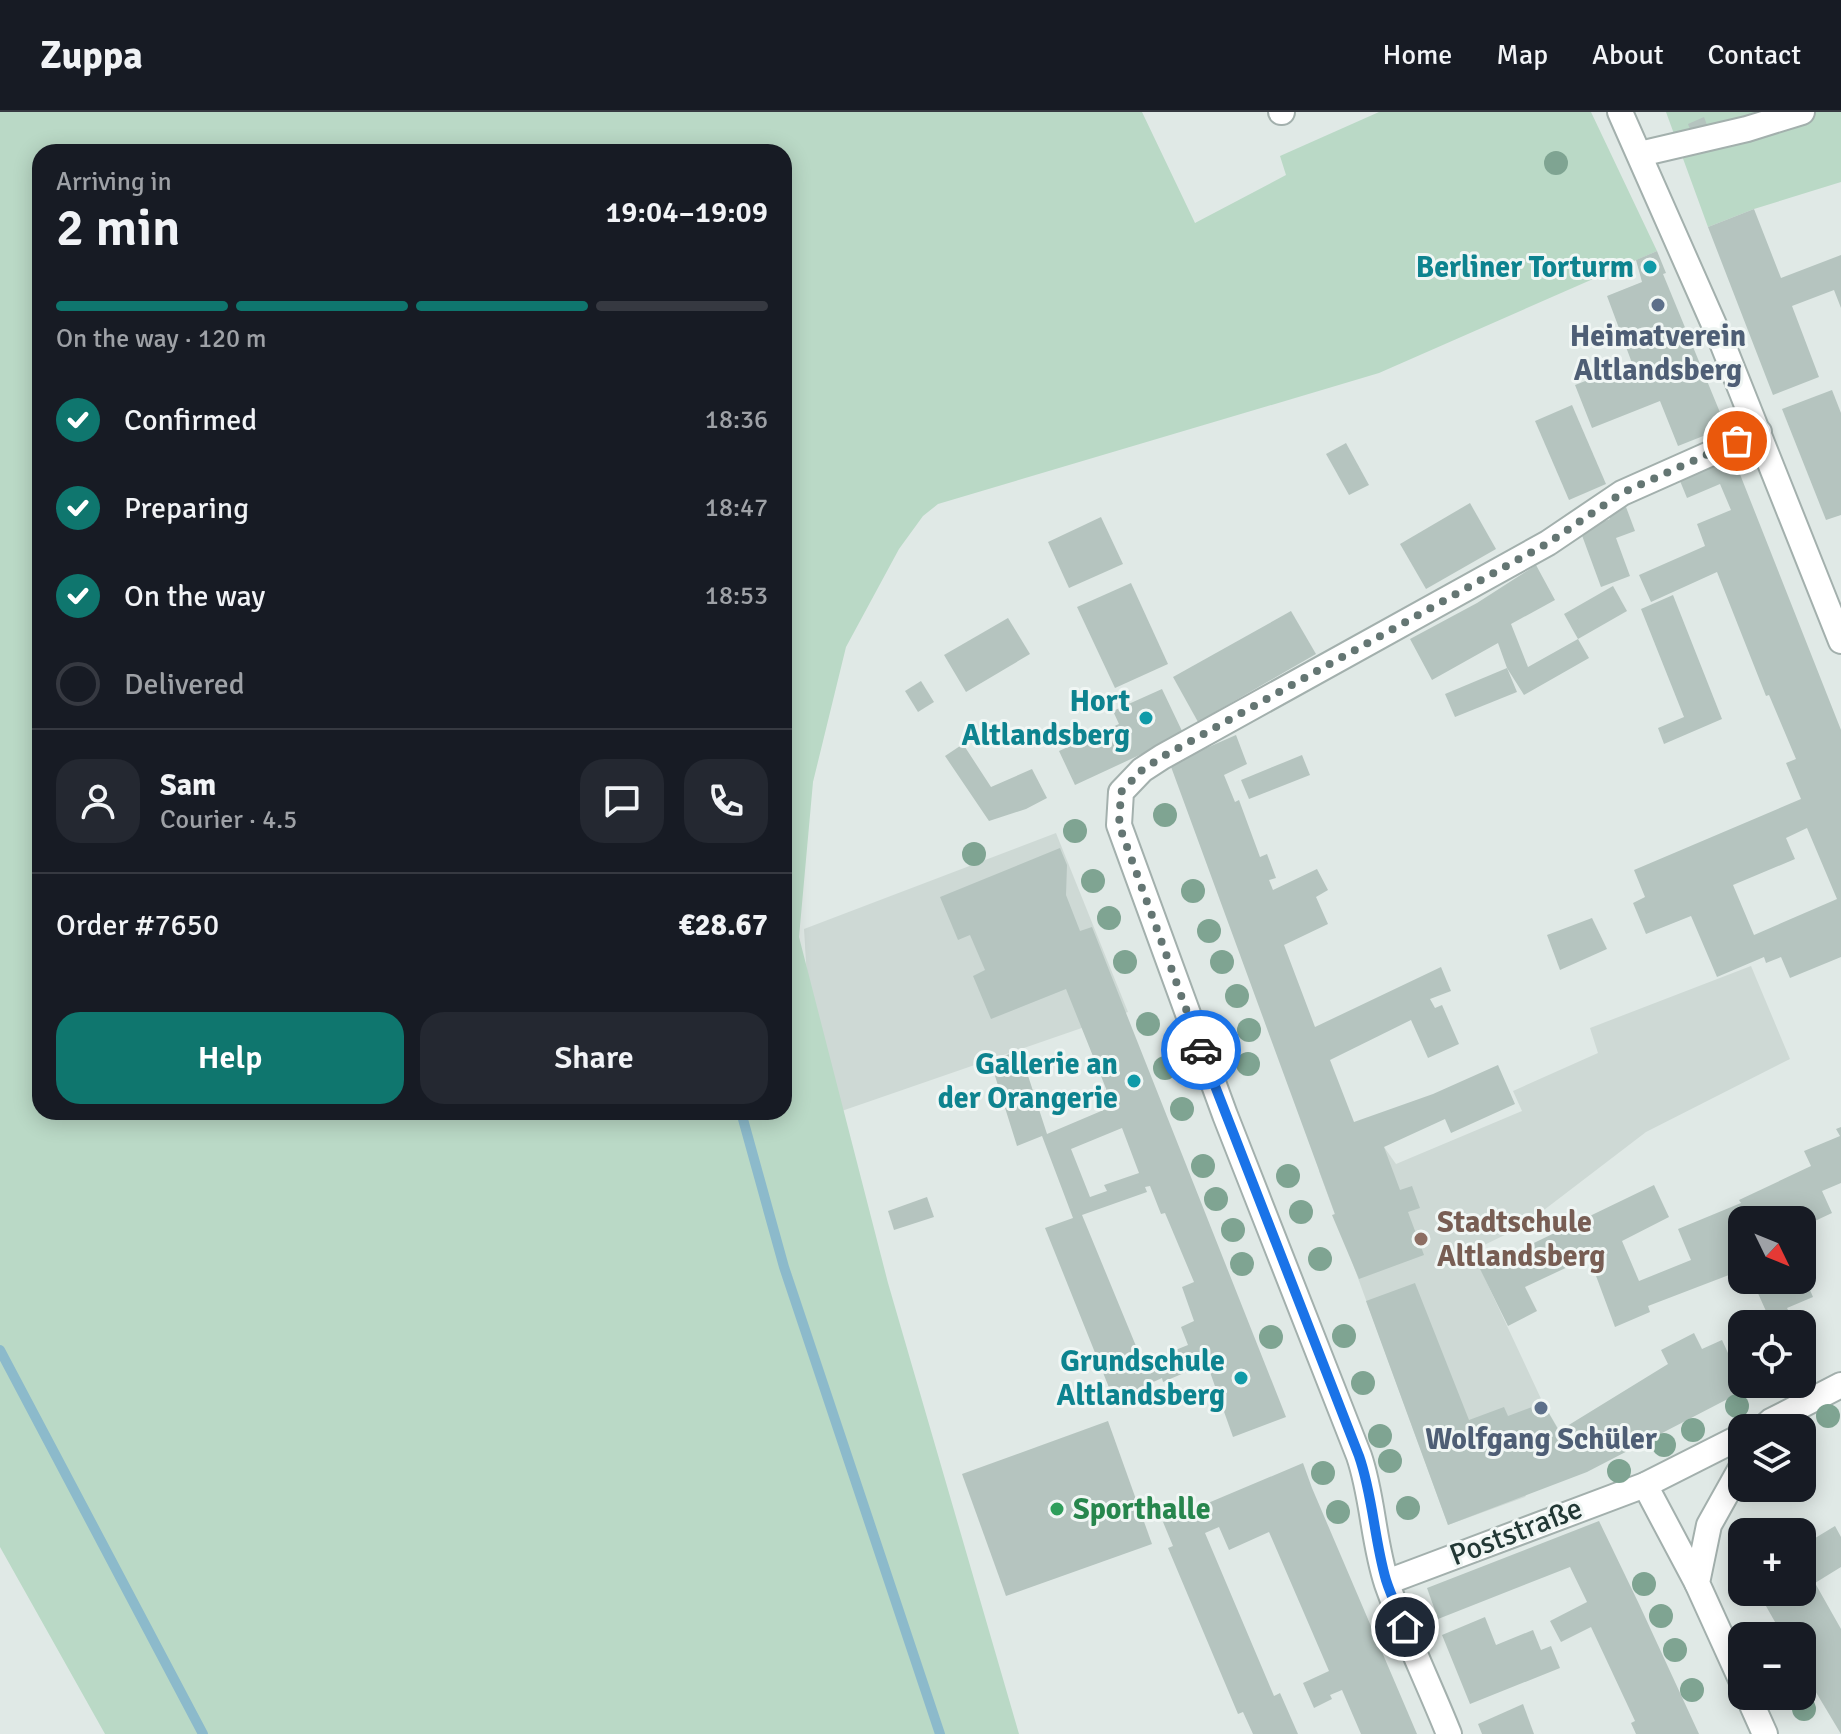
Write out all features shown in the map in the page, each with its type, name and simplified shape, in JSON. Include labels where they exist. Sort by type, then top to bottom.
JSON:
[{"type":"street","points":[[1620,112],[1759,432],[1841,641]]},
{"type":"street","points":[[1640,154],[1747,129],[1802,112]]},
{"type":"street","points":[[1449,1734],[1387,1582],[1367,1480],[1225,1115],[1119,825],[1121,792],[1142,770],[1162,757],[1548,543],[1622,493],[1759,432]]},
{"type":"street","points":[[1786,1414],[1841,1385]]},
{"type":"street","name":"Poststraße","points":[[1387,1582],[1645,1485],[1728,1443]]},
{"type":"street","points":[[1645,1485],[1697,1583],[1728,1651]]},
{"type":"street","points":[[1697,1583],[1709,1525],[1728,1491]]},
{"type":"street","points":[[1754,1710],[1765,1734]]},
{"type":"shaded area","points":[[1056,833],[1128,1012],[833,1114],[811,1044],[804,929]]},
{"type":"shaded area","name":"Stadtschule Altlandsberg","points":[[1751,966],[1790,1059],[1646,1132],[1523,1226],[1472,1251],[1543,1403],[1559,1430],[1569,1425],[1525,1497],[1448,1525],[1319,1171],[1384,1147],[1396,1164],[1522,1111],[1513,1091],[1598,1053],[1590,1028]]},
{"type":"green space","points":[[0,112],[1142,112],[1195,223],[1286,175],[1280,156],[1379,112],[1591,112],[1657,251],[1379,373],[938,504],[923,516],[899,549],[846,647],[813,782],[799,937],[888,1283],[1019,1734],[105,1734],[0,1547]]},
{"type":"green space","points":[[1666,112],[1841,112],[1841,182],[1708,227]]},
{"type":"building","points":[[1704,117],[1707,125],[1691,132],[1688,124]]},
{"type":"building","points":[[1754,209],[1781,278],[1841,255],[1841,308],[1834,290],[1792,306],[1819,377],[1773,395],[1708,227]]},
{"type":"building","points":[[1657,251],[1666,273],[1663,274],[1726,427],[1678,446],[1660,401],[1592,428],[1575,385],[1632,363],[1607,296],[1642,282],[1636,260]]},
{"type":"building","points":[[1832,390],[1841,413],[1841,515],[1826,520],[1782,409]]},
{"type":"building","points":[[1572,405],[1606,484],[1569,500],[1535,421]]},
{"type":"building","points":[[1346,443],[1369,485],[1349,495],[1326,454]]},
{"type":"building","points":[[1732,454],[1841,730],[1841,957],[1790,978],[1781,957],[1766,963],[1764,957],[1717,977],[1691,916],[1646,934],[1633,903],[1645,897],[1634,870],[1801,799],[1786,763],[1796,759],[1769,695],[1766,696],[1717,572],[1651,602],[1639,575],[1705,546],[1697,524],[1731,510],[1720,484],[1687,498],[1678,476]],"holes":[[[1807,828],[1837,899],[1754,935],[1733,885],[1795,859],[1786,838]]]},
{"type":"building","points":[[1470,503],[1496,549],[1426,589],[1400,544]]},
{"type":"building","points":[[1626,507],[1635,531],[1616,538],[1630,576],[1601,587],[1580,530],[1610,519],[1607,514]]},
{"type":"building","points":[[1101,517],[1123,564],[1069,588],[1048,542]]},
{"type":"building","points":[[1536,565],[1555,600],[1511,624],[1528,667],[1578,639],[1589,658],[1524,695],[1507,668],[1498,643],[1432,680],[1410,639],[1477,603]]},
{"type":"building","points":[[1131,583],[1168,664],[1115,688],[1077,607]]},
{"type":"building","points":[[1613,586],[1627,611],[1578,639],[1564,614]]},
{"type":"building","points":[[1673,595],[1722,719],[1664,744],[1658,728],[1684,717],[1641,609]]},
{"type":"building","points":[[1291,611],[1316,654],[1198,722],[1173,677]]},
{"type":"building","points":[[1008,618],[1030,654],[966,692],[944,655]]},
{"type":"building","points":[[1507,668],[1517,692],[1455,717],[1445,694]]},
{"type":"building","points":[[921,681],[934,702],[918,712],[905,691]]},
{"type":"building","points":[[1162,689],[1182,731],[1172,740],[1075,785],[1059,751],[1119,724],[1113,711]]},
{"type":"building","points":[[1236,735],[1247,764],[1224,775],[1235,802],[1239,800],[1260,857],[1267,854],[1276,878],[1269,880],[1273,890],[1317,869],[1328,890],[1316,897],[1328,924],[1284,945],[1315,1027],[1441,967],[1451,991],[1430,999],[1435,1008],[1442,1005],[1459,1044],[1428,1058],[1411,1020],[1330,1060],[1354,1122],[1433,1094],[1498,1065],[1515,1104],[1451,1133],[1445,1119],[1384,1147],[1400,1190],[1412,1186],[1420,1208],[1408,1212],[1424,1255],[1359,1279],[1332,1215],[1335,1214],[1170,764]]},
{"type":"building","points":[[963,744],[991,787],[1032,769],[1047,798],[1026,809],[989,821],[945,756]]},
{"type":"building","points":[[1302,755],[1310,775],[1249,799],[1241,780]]},
{"type":"building","points":[[1060,848],[1067,865],[1066,895],[1080,931],[1092,927],[1286,1417],[1233,1437],[1205,1358],[1198,1367],[1163,1382],[1162,1378],[1114,1400],[1045,1228],[1073,1218],[1042,1136],[1017,1146],[990,1060],[1020,1051],[1047,1134],[1113,1106],[1066,989],[991,1019],[973,976],[985,970],[970,935],[958,940],[940,897]],"holes":[[[1122,1128],[1139,1173],[1104,1185],[1107,1191],[1090,1197],[1071,1149]],[[1150,1186],[1194,1282],[1182,1287],[1194,1321],[1181,1327],[1188,1345],[1143,1363],[1082,1215],[1147,1192],[1145,1187]]]},
{"type":"building","points":[[1592,918],[1607,949],[1560,970],[1547,935]]},
{"type":"building","points":[[1841,1127],[1841,1183],[1822,1191],[1832,1213],[1816,1220],[1816,1206],[1734,1206],[1741,1203],[1739,1200],[1811,1166],[1804,1151],[1840,1136],[1836,1129]]},
{"type":"building","points":[[1654,1185],[1669,1217],[1622,1241],[1639,1281],[1691,1260],[1678,1229],[1728,1208],[1728,1275],[1648,1306],[1650,1312],[1615,1327],[1589,1257],[1525,1287],[1537,1311],[1508,1326],[1480,1269]]},
{"type":"building","points":[[927,1197],[934,1217],[894,1230],[888,1211]]},
{"type":"building","points":[[1415,1283],[1469,1420],[1504,1407],[1508,1416],[1543,1403],[1559,1431],[1668,1364],[1661,1350],[1694,1333],[1702,1349],[1722,1340],[1728,1353],[1730,1398],[1587,1472],[1448,1525],[1366,1301]]},
{"type":"building","points":[[1758,1294],[1812,1294],[1813,1297],[1788,1310],[1766,1310]]},
{"type":"building","name":"Sporthalle","points":[[1108,1421],[1152,1544],[1006,1596],[962,1474]]},
{"type":"building","points":[[1303,1463],[1417,1734],[1361,1734],[1342,1690],[1314,1708],[1303,1683],[1329,1671],[1269,1532],[1229,1550],[1219,1527],[1205,1533],[1274,1696],[1280,1693],[1298,1734],[1253,1734],[1243,1712],[1238,1714],[1168,1548],[1173,1546],[1163,1522]]},
{"type":"building","points":[[1599,1521],[1699,1734],[1636,1734],[1631,1723],[1635,1721],[1591,1627],[1561,1642],[1550,1621],[1587,1602],[1570,1567],[1438,1619],[1427,1588]]},
{"type":"building","points":[[1835,1526],[1841,1537],[1841,1567],[1816,1582],[1816,1538]]},
{"type":"building","points":[[1816,1585],[1841,1629],[1841,1734],[1816,1692],[1816,1622],[1775,1622],[1766,1606],[1816,1606]]},
{"type":"building","points":[[1485,1617],[1496,1645],[1533,1630],[1541,1650],[1551,1646],[1560,1668],[1470,1704],[1442,1635]]},
{"type":"building","points":[[1523,1704],[1534,1734],[1482,1734],[1478,1724]]},
{"type":"waterway","points":[[743,1120],[784,1267],[940,1734]]},
{"type":"waterway","points":[[0,1350],[203,1734]]},
{"type":"way so far","points":[[1201,1050],[1119,825],[1121,792],[1142,770],[1162,757],[1548,543],[1622,493],[1737,441]]},
{"type":"place","name":"Berliner Torturm","points":[[1650,267]]},
{"type":"place","name":"Heimatverein Altlandsberg","points":[[1658,305]]},
{"type":"place","name":"Hort Altlandsberg","points":[[1146,718]]},
{"type":"place","name":"Gallerie an der Orangerie","points":[[1134,1081]]},
{"type":"place","name":"Stadtschule Altlandsberg","points":[[1421,1239]]},
{"type":"place","name":"Grundschule Altlandsberg","points":[[1241,1378]]},
{"type":"place","name":"Wolfgang Schüler","points":[[1541,1408]]},
{"type":"place","name":"Sporthalle","points":[[1057,1509]]},
{"type":"route","points":[[1201,1050],[1359,1456],[1367,1480],[1387,1582],[1405,1627]]}]
